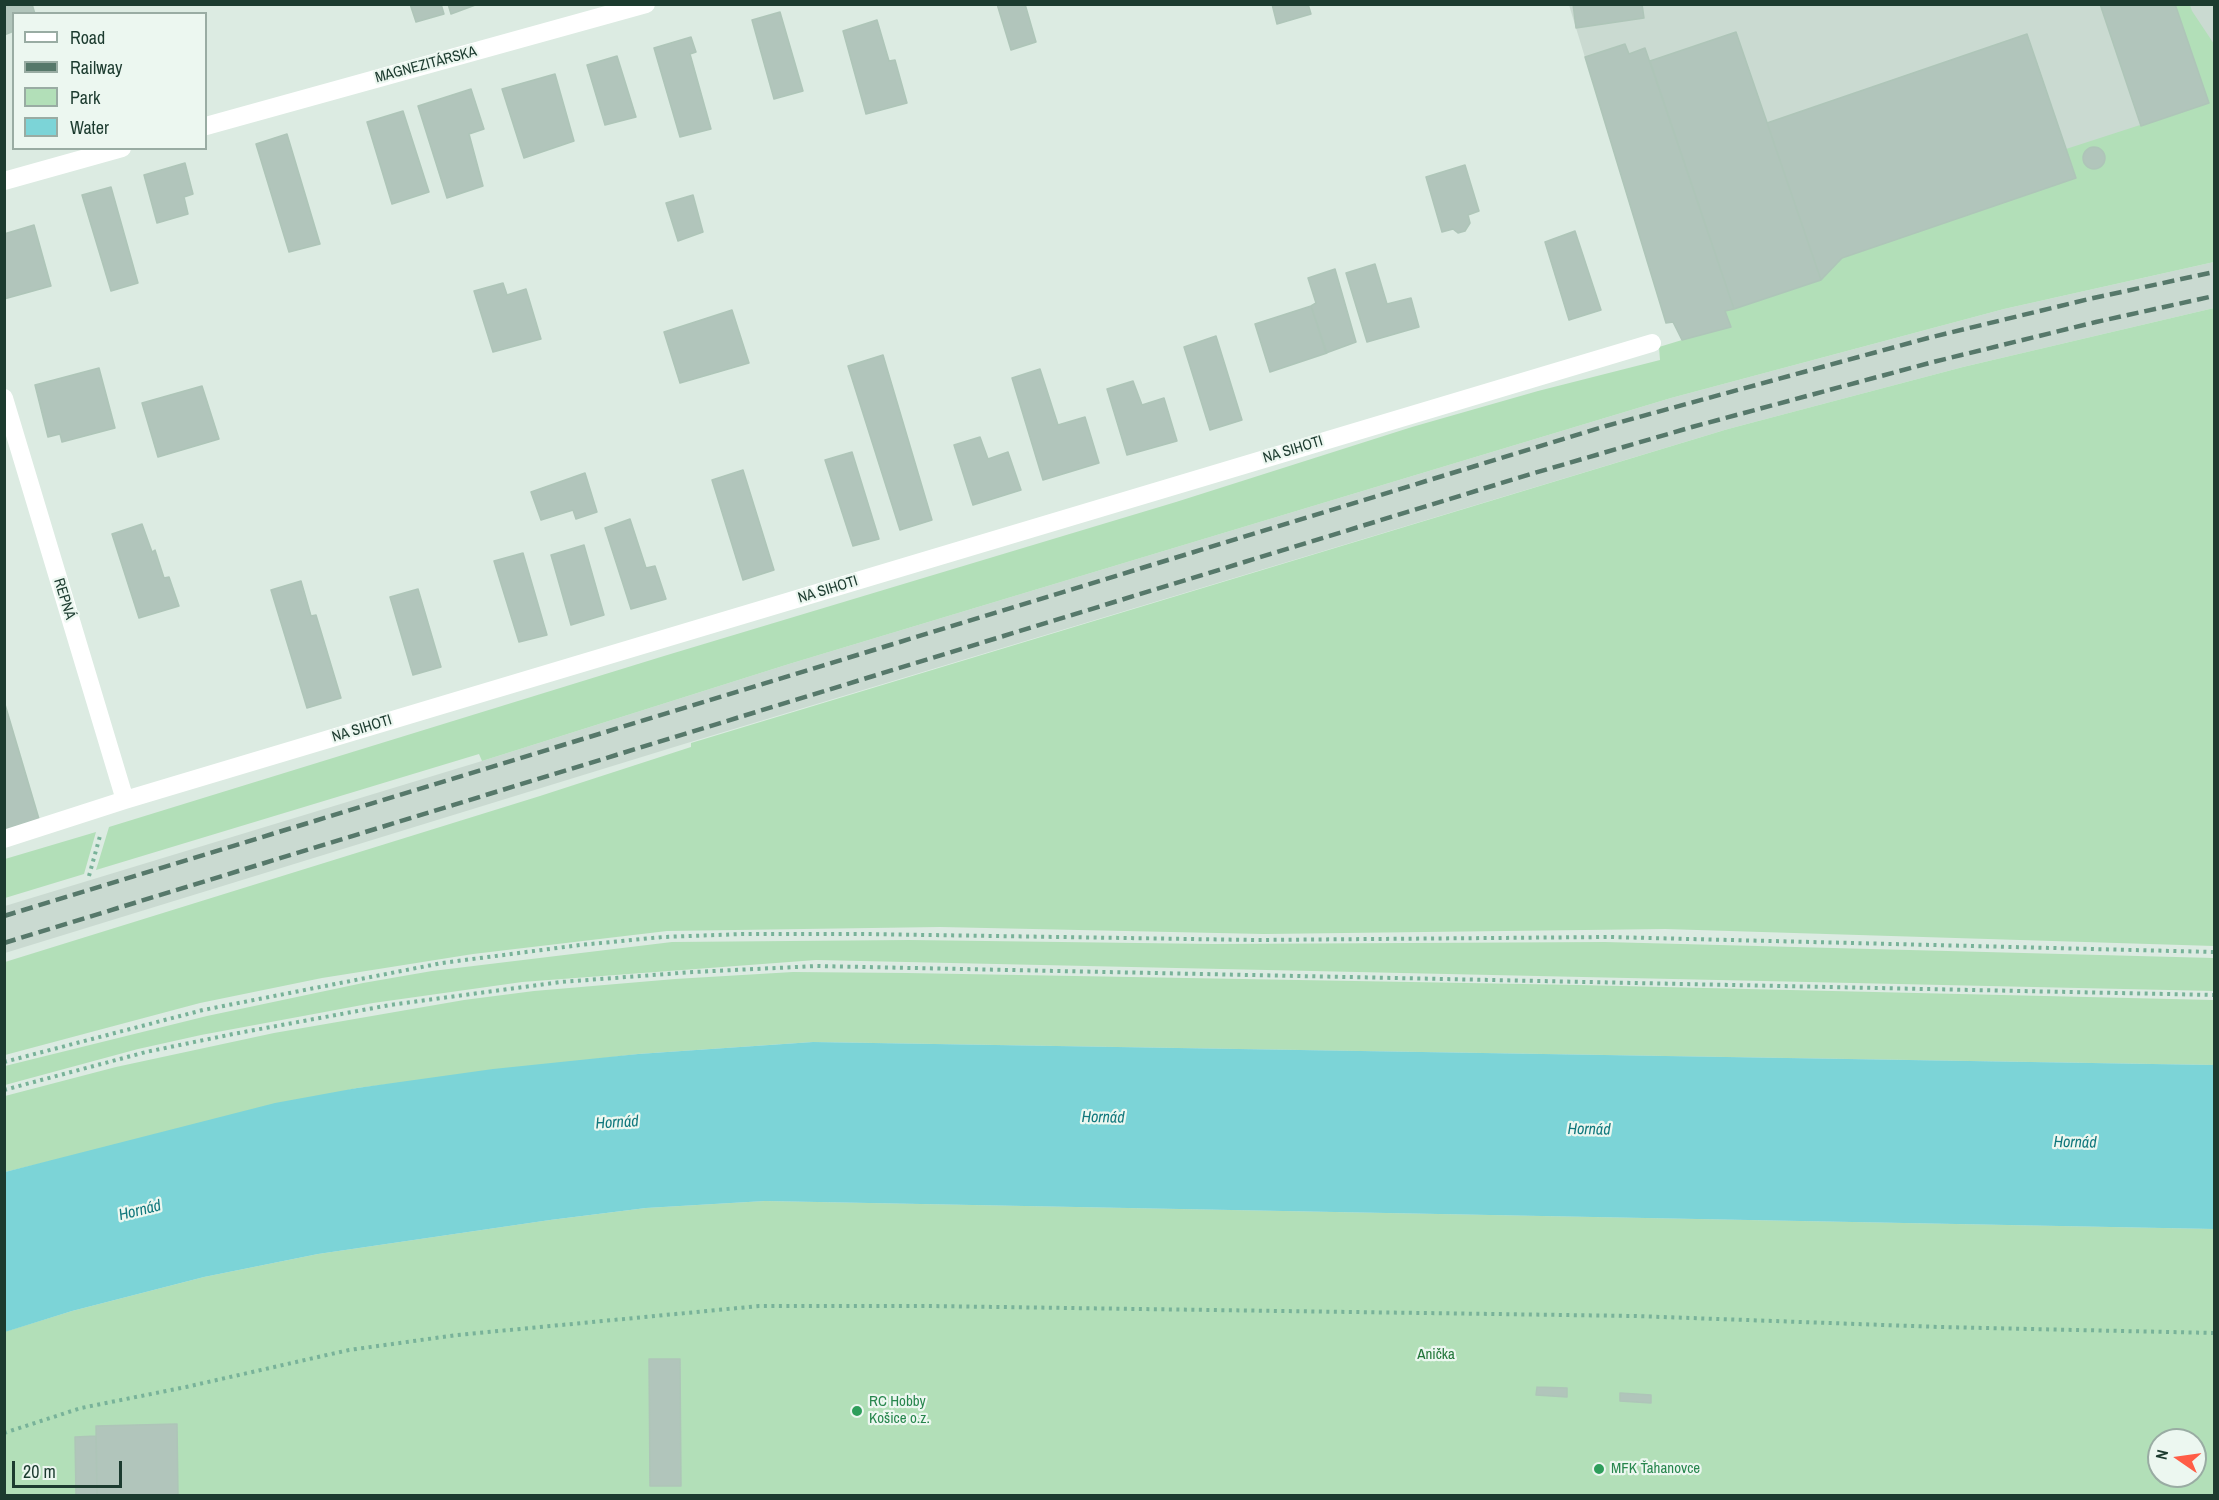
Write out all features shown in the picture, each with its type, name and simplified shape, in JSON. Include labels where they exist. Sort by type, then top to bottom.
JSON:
[{"type":"street","name":"MAGNEZITÁRSKA","points":[[207,126],[646,4]]},
{"type":"street","points":[[4,181],[115,150]]},
{"type":"street","name":"NA SIHOTI","points":[[4,839],[125,800],[1652,343]]},
{"type":"street","name":"REPNÁ","points":[[4,398],[125,800]]},
{"type":"path","points":[[89,876],[102,831]]},
{"type":"path","points":[[4,1062],[203,1010],[442,963],[580,945],[674,937],[831,934],[1255,940],[1610,937],[2214,952]]},
{"type":"path","points":[[4,1090],[146,1052],[390,1005],[561,982],[693,972],[806,967],[2214,994]]},
{"type":"path","points":[[4,1433],[81,1408],[349,1350],[457,1335],[759,1306],[928,1306],[1635,1316],[1940,1327],[2214,1333]]},
{"type":"shaded area","points":[[1569,5],[2214,5],[2214,186],[1845,288],[1666,323]]},
{"type":"shaded area","points":[[2214,262],[2214,308],[1963,367],[1728,429],[684,744],[5,953],[5,906],[482,761],[789,664],[1671,398],[2004,309]]},
{"type":"green space","points":[[2175,5],[2190,5],[2214,44],[2214,262],[2004,309],[1671,398],[789,664],[482,761],[479,754],[96,870],[109,827],[664,656],[1176,502],[1412,427],[1538,391],[1660,360],[1659,347],[1682,340],[1725,311],[1821,280],[1842,258],[2075,178],[2066,149],[2208,103]]},
{"type":"green space","points":[[2214,308],[2214,946],[1665,929],[1264,934],[940,927],[667,931],[473,954],[322,978],[200,1003],[5,1055],[5,962],[540,796],[691,747],[691,743],[1728,429],[1963,367]]},
{"type":"green space","points":[[96,832],[84,874],[5,898],[5,859]]},
{"type":"green space","points":[[909,940],[1214,944],[1605,942],[2214,958],[2214,991],[816,960],[522,982],[373,1003],[138,1049],[5,1085],[5,1066],[207,1016],[432,971],[672,942]]},
{"type":"green space","points":[[793,972],[1578,985],[2214,1000],[2214,1065],[813,1042],[638,1054],[357,1088],[5,1172],[5,1096],[116,1067],[274,1033],[464,1000],[534,991],[675,979]]},
{"type":"green space","name":"Anička","points":[[765,1201],[2214,1229],[2214,1495],[5,1495],[4,1332],[72,1311],[204,1277],[318,1254],[646,1208]]},
{"type":"water","name":"Hornád","points":[[813,1042],[2214,1065],[2214,1229],[765,1201],[646,1208],[318,1254],[204,1277],[72,1311],[5,1332],[5,1172],[275,1103],[357,1088],[493,1069],[638,1054]]},
{"type":"building","points":[[4,4],[32,4],[34,12],[12,12],[12,32],[4,35]]},
{"type":"building","points":[[410,4],[441,4],[444,14],[416,22]]},
{"type":"building","points":[[448,4],[478,4],[451,14]]},
{"type":"building","points":[[997,4],[1025,4],[1036,42],[1011,50]]},
{"type":"building","points":[[1272,4],[1308,4],[1311,14],[1277,24]]},
{"type":"building","points":[[1573,4],[1642,4],[1644,18],[1576,28]]},
{"type":"building","points":[[2100,4],[2175,4],[2209,103],[2141,126]]},
{"type":"building","points":[[780,12],[803,91],[774,99],[752,20]]},
{"type":"building","points":[[877,20],[889,61],[895,60],[907,103],[866,114],[843,31]]},
{"type":"building","points":[[1736,32],[1821,280],[1734,309],[1650,61]]},
{"type":"building","points":[[2027,34],[2076,178],[1842,258],[1821,280],[1767,123]]},
{"type":"building","points":[[691,37],[696,52],[690,54],[711,129],[680,137],[654,48]]},
{"type":"building","points":[[1625,44],[1629,54],[1645,48],[1734,309],[1725,311],[1731,327],[1682,340],[1673,322],[1666,323],[1585,57]]},
{"type":"building","points":[[617,56],[636,117],[605,125],[587,65]]},
{"type":"building","points":[[555,74],[574,141],[524,158],[502,89]]},
{"type":"building","points":[[471,89],[484,129],[469,134],[483,186],[447,198],[418,106]]},
{"type":"building","points":[[403,111],[429,192],[392,204],[367,122]]},
{"type":"building","points":[[287,134],[320,244],[289,252],[256,144]]},
{"type":"building","points":[[2094,147],[2102,150],[2105,158],[2102,166],[2094,169],[2086,166],[2083,158],[2086,150]]},
{"type":"building","points":[[185,163],[193,194],[184,197],[188,214],[157,223],[144,175]]},
{"type":"building","points":[[1465,165],[1479,211],[1468,215],[1470,223],[1465,231],[1458,233],[1453,229],[1442,232],[1426,177]]},
{"type":"building","points":[[111,187],[138,283],[111,291],[82,195]]},
{"type":"building","points":[[693,195],[703,232],[678,241],[666,203]]},
{"type":"building","points":[[34,225],[51,286],[4,299],[4,234]]},
{"type":"building","points":[[1575,231],[1601,310],[1569,320],[1545,242]]},
{"type":"building","points":[[1375,264],[1387,304],[1411,298],[1419,327],[1367,342],[1346,273]]},
{"type":"building","points":[[1335,269],[1356,342],[1326,353],[1311,306],[1316,303],[1308,278]]},
{"type":"building","points":[[503,283],[507,295],[526,289],[541,339],[493,352],[474,291]]},
{"type":"building","points":[[1311,306],[1327,353],[1270,372],[1255,324]]},
{"type":"building","points":[[732,310],[749,363],[680,383],[664,332]]},
{"type":"building","points":[[1216,336],[1242,420],[1210,430],[1184,347]]},
{"type":"building","points":[[883,355],[932,520],[900,530],[848,366]]},
{"type":"building","points":[[99,368],[115,428],[62,442],[60,434],[48,437],[35,385]]},
{"type":"building","points":[[1040,369],[1058,425],[1085,417],[1099,463],[1043,480],[1012,378]]},
{"type":"building","points":[[1133,381],[1142,405],[1164,398],[1177,441],[1127,455],[1107,389]]},
{"type":"building","points":[[202,386],[219,439],[158,457],[142,403]]},
{"type":"building","points":[[980,437],[988,459],[1008,452],[1021,490],[973,505],[954,445]]},
{"type":"building","points":[[852,452],[879,539],[853,546],[825,460]]},
{"type":"building","points":[[743,470],[774,570],[743,580],[712,480]]},
{"type":"building","points":[[585,473],[597,512],[576,519],[573,510],[541,520],[531,492]]},
{"type":"building","points":[[630,519],[646,568],[655,566],[666,599],[631,609],[605,528]]},
{"type":"building","points":[[142,524],[152,552],[155,550],[164,578],[169,577],[179,606],[139,618],[112,534]]},
{"type":"building","points":[[584,545],[604,615],[571,625],[551,555]]},
{"type":"building","points":[[523,553],[547,635],[519,642],[494,561]]},
{"type":"building","points":[[301,581],[311,616],[316,615],[341,698],[307,708],[271,590]]},
{"type":"building","points":[[418,589],[441,667],[413,675],[390,597]]},
{"type":"building","points":[[4,701],[39,819],[6,829],[4,824]]},
{"type":"building","points":[[649,1359],[680,1359],[681,1486],[650,1486]]},
{"type":"building","points":[[1537,1387],[1567,1388],[1567,1397],[1536,1395]]},
{"type":"building","points":[[1620,1393],[1651,1395],[1651,1403],[1620,1401]]},
{"type":"building","points":[[177,1424],[178,1496],[97,1496],[96,1426]]},
{"type":"building","points":[[96,1436],[97,1496],[76,1496],[75,1437]]},
{"type":"railway","points":[[4,916],[1606,426],[1928,338],[2214,272]]},
{"type":"railway","points":[[4,943],[1531,474],[1692,427],[1933,362],[2214,296]]},
{"type":"place","name":"RC Hobby Košice o.z.","points":[[857,1411]]},
{"type":"place","name":"MFK Ťahanovce","points":[[1599,1469]]}]
